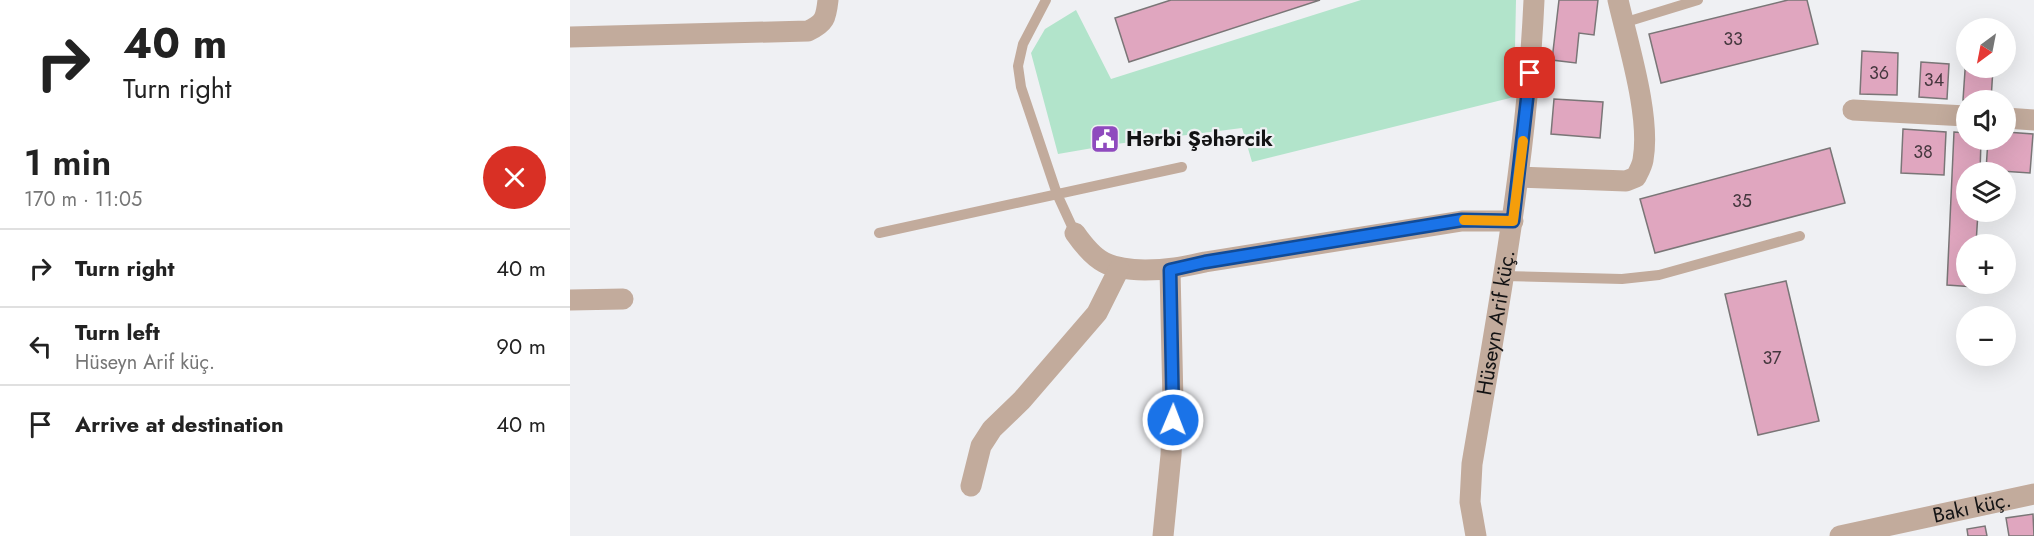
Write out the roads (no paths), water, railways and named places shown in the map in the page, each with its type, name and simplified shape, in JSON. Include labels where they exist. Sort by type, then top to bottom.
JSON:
[{"type":"street","points":[[570,37],[808,31],[819,26],[826,16],[828,0]]},
{"type":"street","name":"Hüseyn Arif küç.","points":[[1476,536],[1470,502],[1472,464],[1519,177],[1532,56],[1534,0]]},
{"type":"street","points":[[1519,177],[1626,181],[1636,177],[1643,162],[1645,145],[1643,111],[1618,0]]},
{"type":"street","points":[[1853,110],[1956,115]]},
{"type":"street","points":[[2016,119],[2034,120]]},
{"type":"street","points":[[1075,233],[1087,250],[1102,261],[1119,269],[1170,270],[1205,262],[1462,220],[1513,221]]},
{"type":"street","points":[[971,486],[981,446],[992,429],[1029,392],[1097,313],[1119,269]]},
{"type":"street","points":[[1163,536],[1171,455],[1173,402],[1170,270]]},
{"type":"street","points":[[570,300],[623,298]]},
{"type":"street","name":"Bakı küç.","points":[[1840,536],[2034,494]]},
{"type":"lane","points":[[1046,0],[1023,44],[1018,66],[1021,87],[1057,194],[1075,233]]},
{"type":"lane","points":[[1623,24],[1698,0]]},
{"type":"lane","points":[[879,233],[1182,167]]},
{"type":"lane","points":[[1504,276],[1622,279],[1659,275],[1800,236]]},
{"type":"place","name":"Hərbi Şəhərcik","points":[[1105,139]]}]
